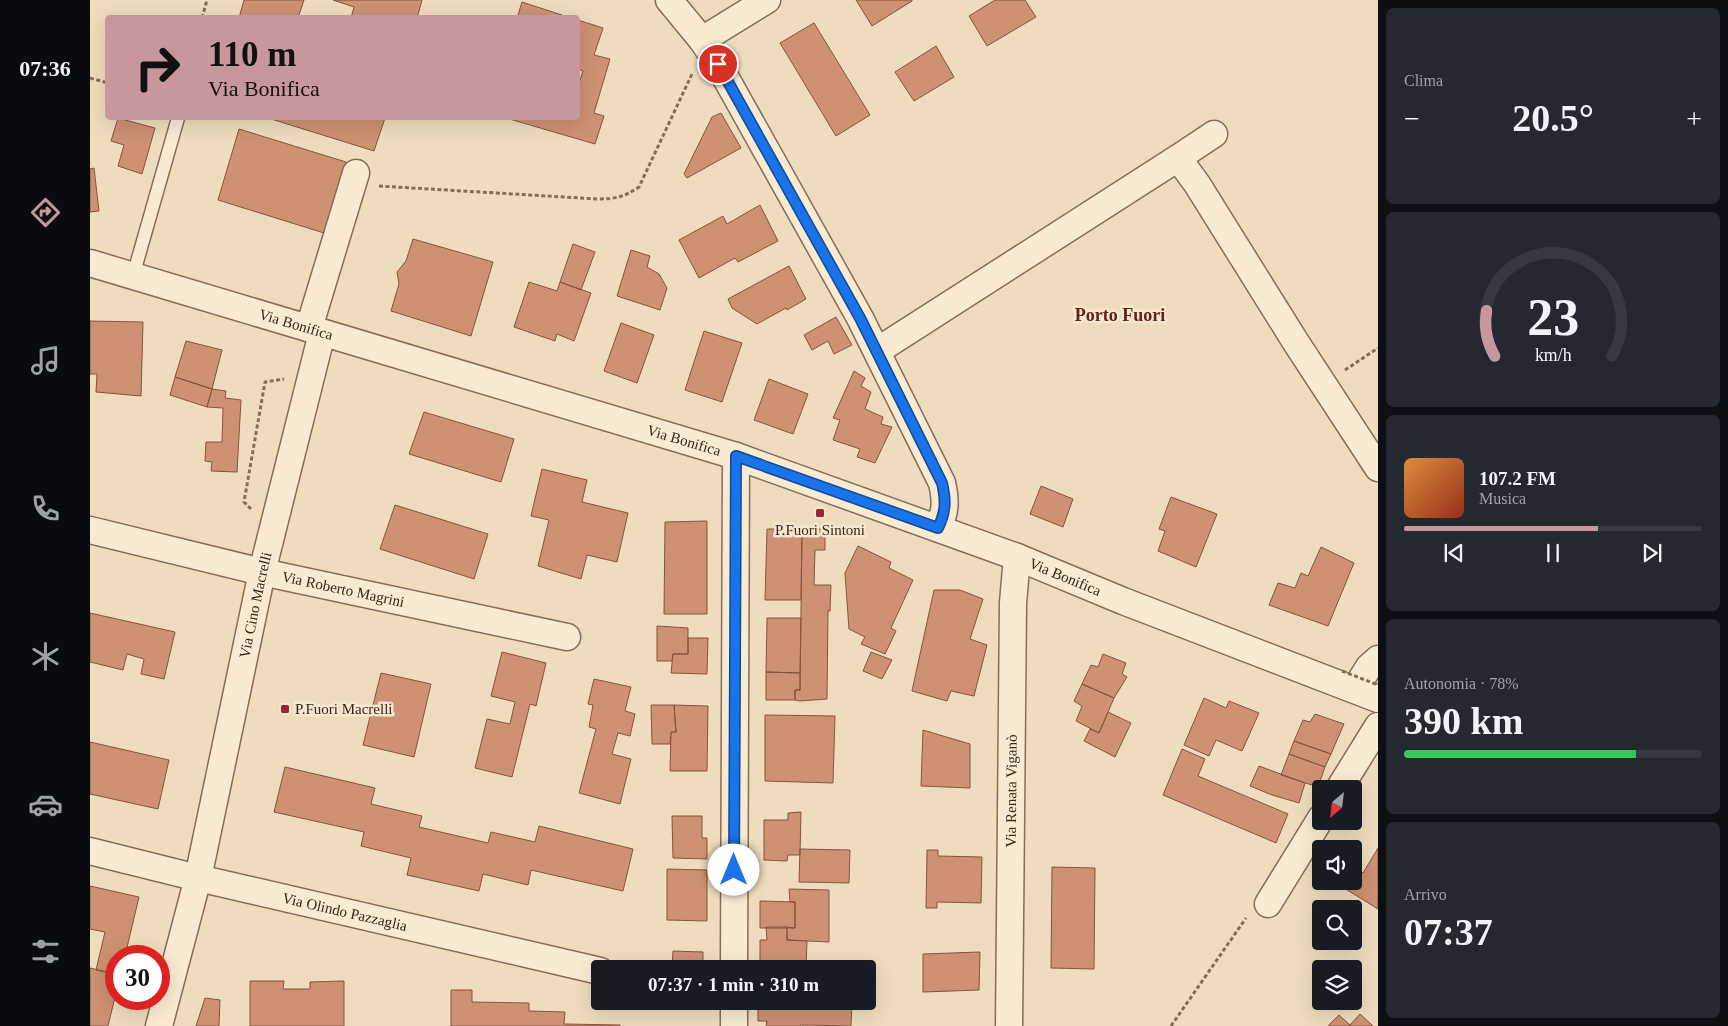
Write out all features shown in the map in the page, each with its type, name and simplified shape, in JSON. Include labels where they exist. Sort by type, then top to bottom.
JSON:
[{"type":"street","points":[[669,0],[702,40],[718,64],[877,351],[942,483],[946,497],[945,514],[938,528]]},
{"type":"street","points":[[702,40],[767,0]]},
{"type":"street","points":[[877,351],[1214,134]]},
{"type":"street","points":[[1178,158],[1197,184],[1378,468]]},
{"type":"street","name":"Via Cino Macrelli","points":[[159,1026],[198,878],[262,572],[312,374],[315,330],[356,173]]},
{"type":"street","name":"Via Bonifica","points":[[90,263],[736,456],[1017,557],[1123,601],[1363,686]]},
{"type":"street","points":[[734,960],[736,456]]},
{"type":"street","name":"Via Roberto Magrini","points":[[90,530],[262,572],[567,636]]},
{"type":"street","name":"Via Renata Viganò","points":[[1010,1026],[1014,604],[1017,557]]},
{"type":"street","points":[[1363,686],[1369,667],[1378,658]]},
{"type":"street","points":[[1345,780],[1378,726]]},
{"type":"street","points":[[1268,904],[1314,830]]},
{"type":"street","name":"Via Olindo Pazzaglia","points":[[90,850],[198,878],[591,969]]},
{"type":"street","points":[[734,1010],[734,1026]]},
{"type":"lane","points":[[133,276],[177,120]]},
{"type":"path","points":[[203,15],[207,0]]},
{"type":"path","points":[[376,195],[379,186],[597,199],[614,199],[628,195],[639,187],[692,74],[718,64]]},
{"type":"path","points":[[90,78],[105,82]]},
{"type":"path","points":[[1323,384],[1378,348]]},
{"type":"path","points":[[273,530],[244,502],[265,382],[312,374]]},
{"type":"path","points":[[1171,1026],[1255,905],[1268,904]]},
{"type":"building","points":[[244,0],[304,0],[299,15],[240,15]]},
{"type":"building","points":[[333,0],[422,0],[418,15],[352,15],[354,7]]},
{"type":"building","points":[[856,0],[912,0],[912,1],[872,26]]},
{"type":"building","points":[[995,0],[1025,0],[1036,17],[987,46],[969,16]]},
{"type":"building","points":[[522,2],[562,15],[518,15]]},
{"type":"building","points":[[580,21],[603,28],[594,55],[610,59],[594,113],[604,116],[595,144],[513,120],[580,120],[580,80],[583,71],[580,70]]},
{"type":"building","points":[[814,23],[870,115],[836,136],[780,43]]},
{"type":"building","points":[[936,46],[954,77],[914,101],[895,72]]},
{"type":"building","points":[[721,113],[741,148],[687,178],[684,174],[712,117]]},
{"type":"building","points":[[117,120],[125,120],[155,128],[142,174],[118,166],[124,145],[111,141]]},
{"type":"building","points":[[274,120],[384,120],[374,151]]},
{"type":"building","points":[[239,129],[346,162],[324,233],[218,200]]},
{"type":"building","points":[[94,168],[99,211],[90,212],[90,169]]},
{"type":"building","points":[[760,205],[778,241],[738,262],[735,258],[699,278],[679,240],[723,216],[727,224]]},
{"type":"building","points":[[413,239],[493,262],[471,336],[391,311],[399,284],[397,272],[406,261]]},
{"type":"building","points":[[573,244],[595,252],[581,290],[560,282]]},
{"type":"building","points":[[631,250],[650,256],[647,267],[659,274],[667,288],[660,310],[617,296]]},
{"type":"building","points":[[789,266],[806,299],[757,324],[732,308],[728,299]]},
{"type":"building","points":[[529,282],[557,291],[560,282],[591,293],[574,341],[557,334],[555,341],[514,327]]},
{"type":"building","points":[[836,317],[852,345],[834,354],[828,341],[812,350],[804,335]]},
{"type":"building","points":[[90,321],[143,322],[141,396],[96,392],[97,374],[90,374]]},
{"type":"building","points":[[621,323],[654,335],[637,383],[604,371]]},
{"type":"building","points":[[704,331],[742,343],[722,402],[685,390]]},
{"type":"building","points":[[186,341],[222,350],[212,389],[175,377]]},
{"type":"building","points":[[854,371],[865,378],[861,386],[871,392],[865,409],[883,417],[881,424],[892,427],[875,463],[857,457],[860,449],[833,440],[840,420],[833,418]]},
{"type":"building","points":[[175,377],[212,389],[207,407],[170,395]]},
{"type":"building","points":[[769,379],[808,394],[793,434],[754,420]]},
{"type":"building","points":[[212,389],[226,391],[225,398],[241,400],[237,472],[211,471],[212,462],[205,461],[206,442],[222,442],[223,408],[207,407]]},
{"type":"building","points":[[424,412],[514,439],[501,482],[409,454]]},
{"type":"building","points":[[542,469],[587,480],[582,502],[628,513],[617,562],[587,555],[581,579],[538,566],[549,520],[531,516]]},
{"type":"building","points":[[1041,486],[1073,499],[1063,527],[1030,514]]},
{"type":"building","points":[[1171,497],[1217,514],[1196,567],[1158,551],[1165,531],[1159,529]]},
{"type":"building","points":[[395,505],[488,534],[474,579],[380,549]]},
{"type":"building","points":[[707,521],[707,614],[664,614],[665,522]]},
{"type":"building","points":[[767,529],[802,529],[801,600],[765,600]]},
{"type":"building","points":[[802,529],[825,529],[825,550],[815,550],[814,585],[831,585],[830,611],[828,611],[827,699],[800,701],[795,700],[795,690],[800,690]]},
{"type":"building","points":[[858,546],[891,562],[889,568],[913,580],[891,628],[896,631],[885,654],[861,644],[865,637],[849,629],[845,573]]},
{"type":"building","points":[[1321,547],[1354,563],[1328,626],[1269,605],[1278,583],[1295,588],[1301,573],[1308,576]]},
{"type":"building","points":[[934,590],[960,590],[983,599],[970,639],[987,645],[974,696],[951,691],[947,701],[912,691]]},
{"type":"building","points":[[90,613],[175,632],[164,679],[141,674],[144,659],[127,654],[123,670],[90,662]]},
{"type":"building","points":[[767,618],[801,618],[800,673],[766,672]]},
{"type":"building","points":[[657,626],[688,628],[688,654],[673,654],[672,661],[657,661]]},
{"type":"building","points":[[688,638],[708,638],[707,674],[671,673],[673,654],[688,654]]},
{"type":"building","points":[[502,652],[546,663],[536,706],[530,704],[512,777],[475,768],[487,719],[510,724],[515,702],[491,696]]},
{"type":"building","points":[[871,652],[892,660],[882,679],[863,671]]},
{"type":"building","points":[[1103,654],[1126,663],[1122,674],[1127,677],[1114,698],[1082,684],[1091,665],[1098,667]]},
{"type":"building","points":[[766,672],[800,673],[800,690],[795,690],[795,700],[766,700]]},
{"type":"building","points":[[381,673],[431,684],[414,757],[363,745]]},
{"type":"building","points":[[594,679],[631,687],[625,711],[635,714],[630,736],[618,733],[612,754],[631,759],[620,804],[579,793],[596,729],[589,727],[593,705],[588,704]]},
{"type":"building","points":[[1082,684],[1114,698],[1099,733],[1076,721],[1082,706],[1074,701]]},
{"type":"building","points":[[1204,698],[1226,708],[1229,701],[1259,713],[1242,751],[1216,740],[1209,756],[1184,745]]},
{"type":"building","points":[[651,705],[674,705],[676,732],[671,732],[670,744],[652,744]]},
{"type":"building","points":[[674,705],[708,706],[707,771],[670,771],[671,732],[676,732]]},
{"type":"building","points":[[1108,712],[1131,723],[1115,757],[1084,741],[1090,729],[1099,733]]},
{"type":"building","points":[[1315,714],[1344,724],[1331,754],[1294,741],[1303,720],[1310,722]]},
{"type":"building","points":[[765,715],[835,716],[833,783],[765,781]]},
{"type":"building","points":[[923,730],[970,744],[970,788],[921,786]]},
{"type":"building","points":[[1294,741],[1331,754],[1325,767],[1289,754]]},
{"type":"building","points":[[90,742],[169,760],[158,809],[90,794]]},
{"type":"building","points":[[1182,749],[1205,759],[1198,776],[1288,814],[1276,843],[1163,795]]},
{"type":"building","points":[[1289,754],[1325,767],[1320,780],[1312,780],[1312,785],[1281,775]]},
{"type":"building","points":[[1259,766],[1305,783],[1299,803],[1250,786]]},
{"type":"building","points":[[285,767],[375,788],[371,804],[422,816],[419,827],[488,843],[491,832],[535,842],[539,826],[633,849],[623,891],[531,870],[528,885],[483,874],[479,891],[407,875],[411,858],[361,846],[364,832],[274,812]]},
{"type":"building","points":[[801,812],[800,855],[788,855],[787,861],[764,860],[764,820],[788,820],[788,813]]},
{"type":"building","points":[[672,816],[702,816],[702,838],[707,838],[707,859],[673,858]]},
{"type":"building","points":[[1378,848],[1378,909],[1347,890],[1362,890],[1363,873]]},
{"type":"building","points":[[800,849],[850,850],[849,883],[799,882]]},
{"type":"building","points":[[927,850],[938,850],[938,856],[982,857],[981,903],[937,902],[937,908],[926,908]]},
{"type":"building","points":[[1052,867],[1095,868],[1094,969],[1051,968]]},
{"type":"building","points":[[667,869],[707,870],[707,921],[667,920]]},
{"type":"building","points":[[90,886],[139,897],[128,945],[105,945],[105,972],[96,970],[105,932],[90,929]]},
{"type":"building","points":[[789,889],[829,890],[829,942],[787,940],[787,927],[795,928],[795,902],[790,902]]},
{"type":"building","points":[[760,901],[795,902],[795,928],[760,928]]},
{"type":"building","points":[[766,927],[787,927],[787,940],[807,941],[806,960],[760,960],[760,940],[767,940]]},
{"type":"building","points":[[673,951],[703,952],[703,960],[672,960]]},
{"type":"building","points":[[980,952],[979,990],[923,992],[923,954]]},
{"type":"building","points":[[90,968],[105,971],[105,1010],[112,1010],[108,1026],[90,1026]]},
{"type":"building","points":[[250,981],[284,981],[283,989],[310,989],[310,982],[344,981],[344,1026],[250,1026]]},
{"type":"building","points":[[451,990],[472,990],[472,1002],[529,1003],[529,1011],[565,1012],[564,1024],[620,1026],[451,1026]]},
{"type":"building","points":[[205,998],[220,1000],[219,1026],[196,1026]]},
{"type":"building","points":[[758,1010],[852,1010],[851,1026],[766,1026],[767,1021],[758,1021]]},
{"type":"building","points":[[1360,1014],[1373,1026],[1328,1026],[1339,1015],[1350,1025]]},
{"type":"place","name":"P.Fuori Sintoni","points":[[820,513]]},
{"type":"place","name":"P.Fuori Macrelli","points":[[285,709]]},
{"type":"district","name":"Porto Fuori","points":[[1120,315]]},
{"type":"route","points":[[718,64],[860,318],[942,483],[946,497],[945,514],[938,528],[736,456],[734,870]]}]
